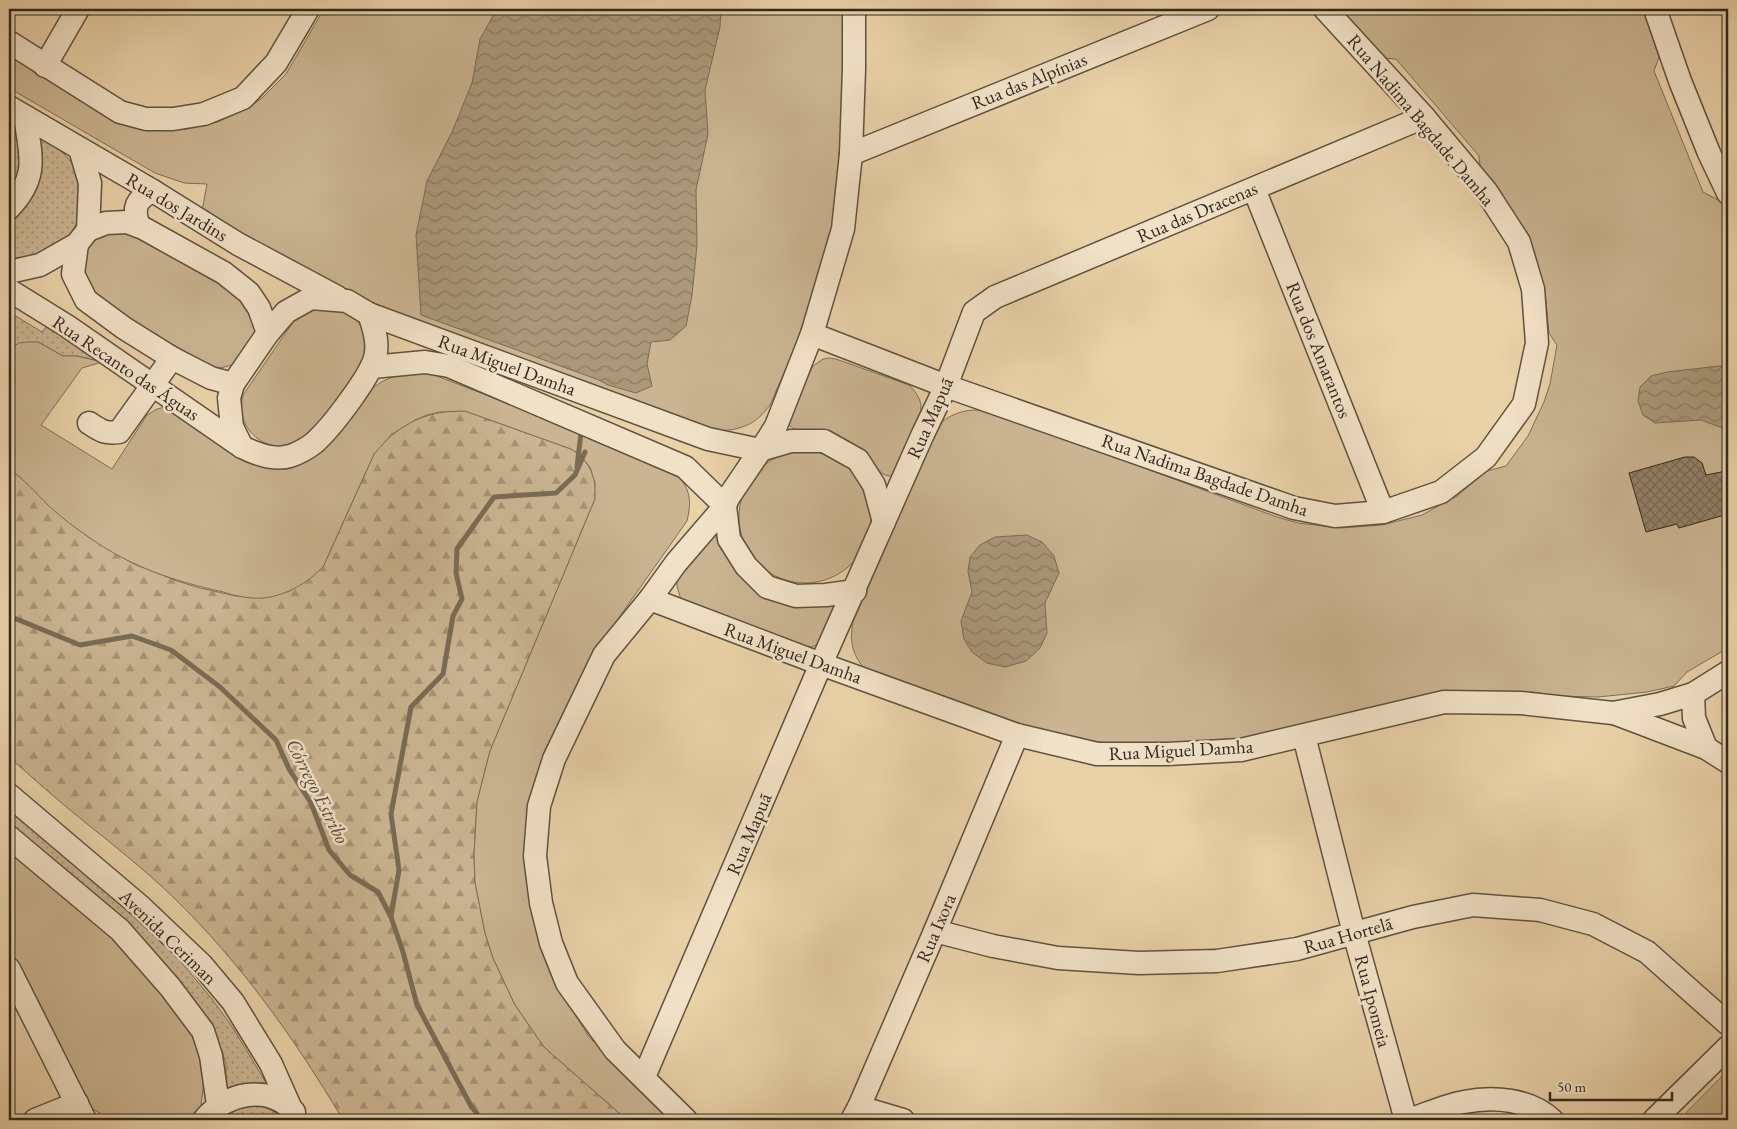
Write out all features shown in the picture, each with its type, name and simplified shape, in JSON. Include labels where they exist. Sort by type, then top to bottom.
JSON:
[{"type":"street","points":[[46,66],[78,9]]},
{"type":"street","points":[[9,42],[120,112],[146,119],[173,120],[204,114],[243,98],[276,63],[308,9]]},
{"type":"street","points":[[686,1120],[615,1050],[567,983],[550,943],[541,903],[535,856],[539,806],[554,759],[604,655],[650,599],[676,563],[725,506],[735,486],[776,426],[812,334],[843,229],[851,154],[854,9]]},
{"type":"street","name":"Rua das Alpínias","points":[[851,154],[1208,9]]},
{"type":"street","name":"Rua Nadima Bagdade Damha","points":[[812,334],[946,386],[1294,508],[1335,516],[1383,512],[1441,492],[1486,457],[1524,404],[1537,343],[1533,289],[1519,242],[1486,192],[1424,117],[1325,9]]},
{"type":"street","points":[[1662,11],[1680,81],[1727,189]]},
{"type":"street","points":[[9,208],[20,196],[29,179],[32,160],[17,112]]},
{"type":"street","name":"Rua dos Jardins","points":[[17,112],[238,244],[347,301]]},
{"type":"street","name":"Rua das Dracenas","points":[[974,312],[995,297],[1424,117]]},
{"type":"street","points":[[80,149],[90,182],[82,237],[73,274],[86,300],[124,328],[172,358],[211,378],[233,384]]},
{"type":"street","name":"Rua dos Amarantos","points":[[1254,189],[1383,512]]},
{"type":"street","points":[[139,226],[136,218],[136,205],[143,196],[153,192]]},
{"type":"street","points":[[9,272],[40,265],[106,223],[127,222],[139,226],[224,273],[249,293],[259,308],[268,333]]},
{"type":"street","points":[[224,273],[237,262],[238,244]]},
{"type":"street","name":"Rua Recanto das Águas","points":[[9,290],[67,326],[242,447]]},
{"type":"street","points":[[311,298],[347,301],[369,314],[374,328],[376,352],[372,367],[330,427],[312,444],[290,456],[261,456],[242,447],[232,427],[230,398],[233,384],[268,333],[286,312],[311,298]]},
{"type":"street","points":[[67,326],[86,300]]},
{"type":"street","name":"Rua Mapuã","points":[[884,522],[946,386],[974,312]]},
{"type":"street","name":"Rua Miguel Damha","points":[[369,314],[708,439],[764,445]]},
{"type":"street","points":[[89,423],[109,434],[119,432],[172,358]]},
{"type":"street","name":"Rua Miguel Damha","points":[[372,367],[425,362],[449,366],[685,467],[725,506]]},
{"type":"street","points":[[725,506],[729,539],[746,566],[767,587],[796,596],[826,595],[854,591],[884,522],[874,485],[858,460],[824,441],[791,441],[764,445]]},
{"type":"street","name":"Rua Mapuã","points":[[644,1077],[854,591]]},
{"type":"street","name":"Rua Miguel Damha","points":[[650,599],[821,664],[1017,735],[1097,754],[1159,754],[1241,750],[1444,702],[1521,703],[1613,713],[1706,748],[1728,762]]},
{"type":"street","name":"Rua Miguel Damha","points":[[1613,713],[1660,704],[1693,694],[1728,672]]},
{"type":"street","points":[[1693,694],[1694,718],[1706,748]]},
{"type":"street","name":"Rua Ixora","points":[[855,1114],[935,931],[1017,735]]},
{"type":"street","name":"Rua Ipomeia","points":[[1304,736],[1354,932],[1407,1120]]},
{"type":"street","name":"Avenida Ceriman","points":[[9,795],[142,907],[202,965],[233,1002],[271,1064],[296,1114]]},
{"type":"street","name":"Avenida Ceriman","points":[[9,837],[120,930],[170,987],[204,1031],[211,1056],[211,1113]]},
{"type":"street","name":"Rua Hortelã","points":[[935,931],[993,946],[1058,958],[1139,963],[1217,962],[1297,949],[1413,916],[1473,905],[1540,910],[1593,924],[1647,952],[1728,1024]]},
{"type":"street","points":[[9,969],[81,1112],[36,1120]]},
{"type":"street","points":[[1654,1120],[1728,1047]]},
{"type":"street","points":[[211,1113],[235,1096],[255,1094],[274,1098],[296,1114]]},
{"type":"street","points":[[1407,1120],[1464,1102],[1509,1099],[1544,1113],[1552,1120]]},
{"type":"street","points":[[855,1114],[902,1120]]},
{"type":"green space","points":[[324,9],[846,9],[843,134],[837,197],[831,228],[806,321],[770,405],[765,412],[746,426],[731,430],[714,430],[403,316],[321,280],[202,211],[207,184],[184,183],[155,173],[9,88],[9,54],[169,129],[186,129],[218,122],[248,108],[262,98],[286,74]]},
{"type":"green space","points":[[1339,9],[1643,9],[1659,57],[1654,71],[1703,192],[1720,201],[1728,214],[1728,648],[1687,672],[1674,686],[1647,692],[1598,697],[1555,696],[1533,692],[1476,691],[1419,697],[1362,709],[1274,735],[1206,745],[1108,743],[1078,739],[1020,725],[869,673],[859,662],[854,650],[852,643],[853,622],[939,424],[959,413],[980,410],[995,413],[1277,517],[1298,523],[1341,528],[1382,525],[1422,515],[1457,496],[1487,471],[1506,466],[1528,436],[1550,384],[1557,345],[1549,333],[1545,291],[1539,270],[1481,176],[1479,156],[1396,59],[1381,58]]},
{"type":"green space","points":[[9,120],[18,134],[22,166],[9,196]]},
{"type":"green space","points":[[39,137],[56,145],[72,163],[81,184],[79,219],[68,239],[51,254],[9,261],[9,221],[14,217]]},
{"type":"green space","points":[[109,232],[137,234],[243,298],[257,334],[241,358],[231,365],[215,368],[129,320],[94,295],[83,269],[87,250],[100,236]]},
{"type":"green space","points":[[333,307],[353,317],[364,332],[366,360],[363,367],[310,433],[288,446],[274,446],[262,441],[251,432],[244,421],[242,414],[243,395],[298,315],[306,310]]},
{"type":"green space","points":[[9,312],[42,332],[50,323],[102,362],[77,356],[63,356],[38,342],[13,346],[9,349]]},
{"type":"green space","points":[[38,342],[63,356],[77,356],[102,362],[82,368],[41,425],[112,469],[147,415],[165,407],[241,455],[318,453],[327,446],[367,393],[375,387],[396,376],[429,373],[666,464],[679,477],[689,495],[687,521],[601,643],[538,786],[564,997],[589,1037],[675,1120],[627,1120],[544,1047],[515,1005],[493,958],[485,933],[475,882],[474,855],[477,802],[490,751],[595,499],[595,483],[590,467],[579,454],[571,449],[465,411],[439,412],[427,415],[392,434],[374,454],[323,567],[304,583],[281,594],[264,598],[238,596],[170,578],[121,557],[68,522],[25,481],[9,469],[9,349],[19,343]]},
{"type":"green space","points":[[829,358],[909,385],[918,397],[921,406],[918,421],[893,476],[888,476],[879,471],[865,453],[845,439],[820,431],[794,429],[788,424],[789,415],[813,366],[823,359]]},
{"type":"green space","points":[[452,411],[465,411],[571,449],[583,459],[591,471],[595,484],[595,499],[490,751],[477,802],[474,855],[475,882],[485,933],[493,958],[515,1005],[544,1047],[627,1120],[343,1120],[286,1031],[222,948],[151,877],[9,757],[9,469],[29,484],[68,522],[90,538],[134,564],[200,588],[236,596],[264,598],[290,591],[323,567],[374,454],[390,437],[418,419]]},
{"type":"green space","points":[[805,451],[818,452],[830,456],[852,470],[866,492],[870,504],[870,530],[866,542],[852,564],[830,578],[818,582],[805,583],[792,582],[780,578],[758,564],[744,542],[740,530],[739,517],[740,504],[744,492],[758,470],[780,456],[792,452]]},
{"type":"green space","points":[[712,536],[721,541],[734,569],[753,589],[832,605],[835,609],[819,644],[806,649],[681,600],[677,586],[677,577]]},
{"type":"green space","points":[[9,806],[160,937],[212,999],[233,1028],[268,1086],[226,1090],[226,1063],[217,1038],[145,941],[122,919],[9,823]]},
{"type":"green space","points":[[9,846],[117,939],[138,963],[198,1042],[204,1076],[203,1090],[201,1105],[192,1120],[98,1120],[100,1113],[87,1106],[9,949]]},
{"type":"green space","points":[[1728,1070],[1728,1117],[1725,1120],[1679,1120]]},
{"type":"green space","points":[[256,1105],[272,1111],[286,1120],[218,1120],[233,1109]]},
{"type":"water","points":[[497,9],[721,9],[720,27],[705,90],[708,134],[696,190],[697,245],[692,295],[686,326],[670,340],[651,342],[647,364],[652,386],[636,393],[608,385],[599,380],[421,315],[416,235],[427,181],[452,132],[472,83],[480,39]]},
{"type":"water","points":[[1728,365],[1728,430],[1701,420],[1655,423],[1643,415],[1638,401],[1640,387],[1651,376],[1667,372]]},
{"type":"water","points":[[1027,535],[1042,542],[1054,556],[1059,573],[1045,603],[1047,633],[1040,648],[1026,661],[1005,667],[987,663],[972,652],[964,639],[961,621],[972,592],[968,571],[970,557],[980,545],[995,537]]},
{"type":"building","points":[[1685,457],[1694,457],[1702,463],[1706,475],[1726,471],[1728,474],[1728,514],[1679,528],[1677,524],[1646,532],[1629,473]]},
{"type":"waterway","points":[[577,467],[581,433]]},
{"type":"waterway","points":[[391,916],[399,870],[391,814],[411,707],[443,674],[453,616],[462,599],[456,573],[457,549],[494,497],[556,493],[575,475],[585,452]]},
{"type":"waterway","name":"Córrego Estribo","points":[[9,612],[14,618],[80,645],[132,636],[171,650],[220,687],[276,740],[289,769],[311,803],[329,850],[350,875],[378,892],[391,917],[403,952],[417,1005],[471,1106],[482,1120]]}]
